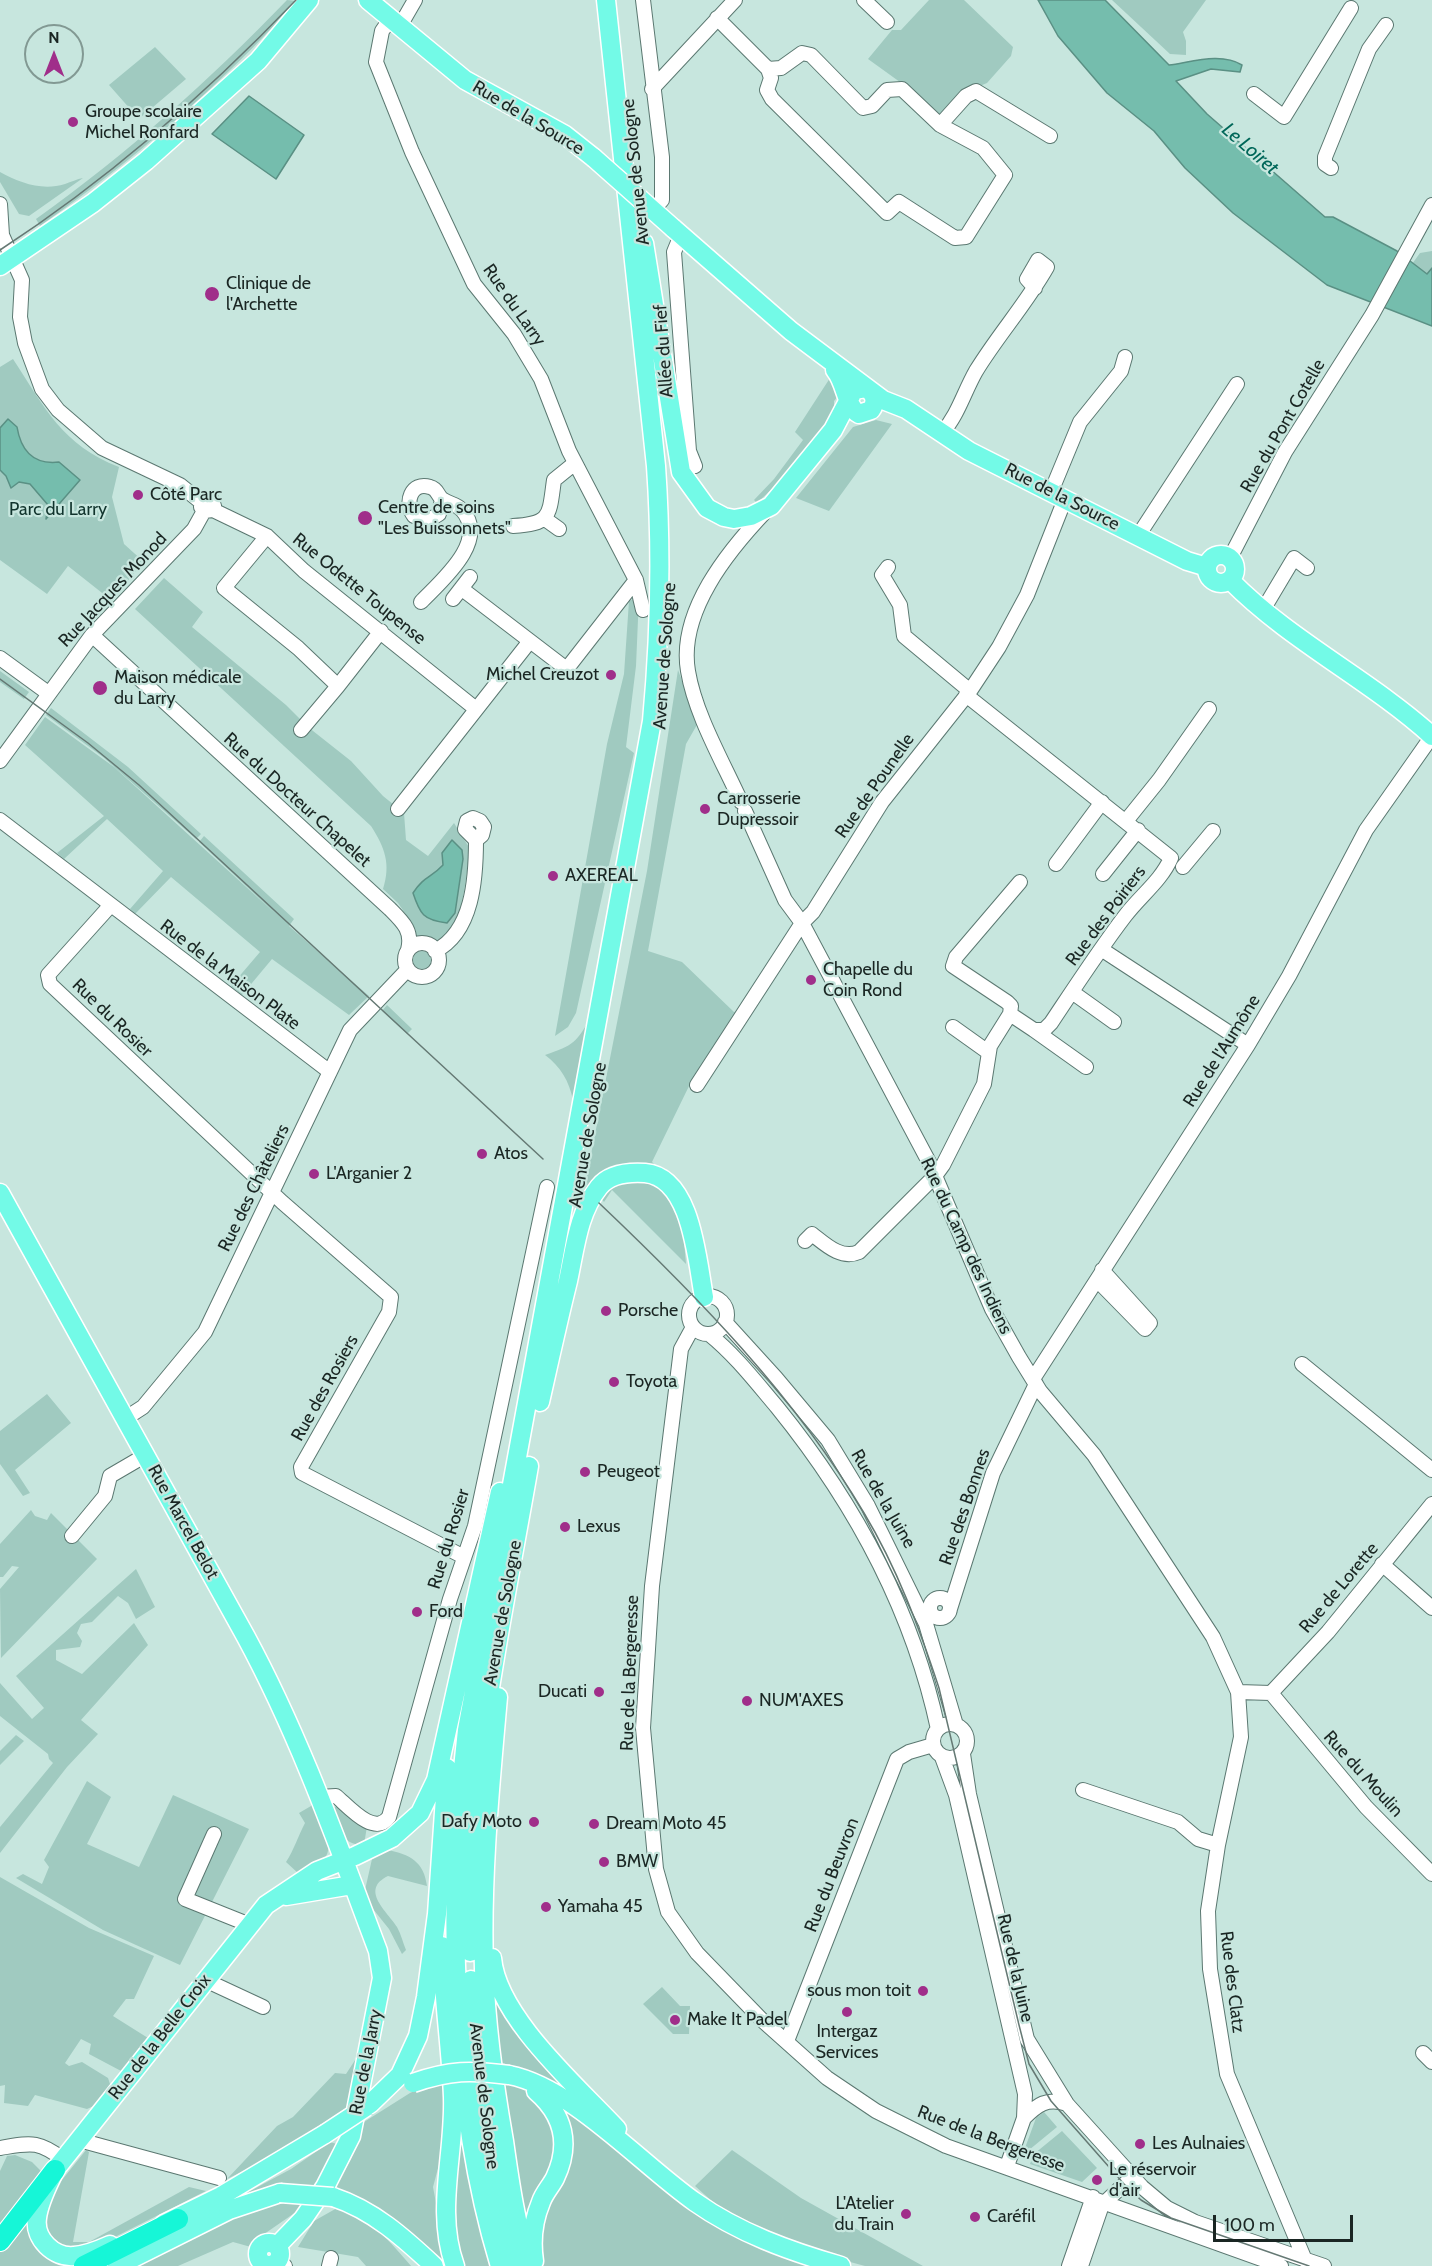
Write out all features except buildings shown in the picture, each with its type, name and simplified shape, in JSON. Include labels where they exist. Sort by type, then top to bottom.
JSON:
[{"type":"highway","points":[[0,2241],[60,2165]]},
{"type":"highway","points":[[84,2266],[178,2219]]},
{"type":"main road","points":[[7,262],[93,203],[147,161],[258,61],[309,0]]},
{"type":"main road","name":"Rue de la Source","points":[[368,0],[465,80],[565,135],[740,288],[870,390],[969,451],[1187,561],[1207,567]]},
{"type":"main road","name":"Avenue de Sologne","points":[[500,2266],[480,2188],[465,2083],[456,1922],[459,1802],[467,1730],[652,721],[659,648],[661,538],[656,466],[606,0]]},
{"type":"main road","name":"Avenue de Sologne","points":[[513,2266],[494,2175],[480,2090],[470,1977],[468,1895],[473,1802],[482,1728],[651,790],[668,655],[671,525],[644,243],[617,0]]},
{"type":"main road","points":[[644,243],[681,472],[707,508],[724,517],[743,519],[771,506]]},
{"type":"main road","name":"Rue de la Source","points":[[823,355],[844,381],[849,396]]},
{"type":"main road","points":[[858,388],[870,390],[874,398],[874,406],[863,414],[851,409],[849,396],[858,388]]},
{"type":"main road","name":"Rue du Camp des Indiens","points":[[771,506],[833,430],[849,396]]},
{"type":"main road","name":"Rue de la Source","points":[[863,414],[884,410],[920,420]]},
{"type":"main road","name":"Rue du Camp des Indiens","points":[[833,430],[850,418],[863,414]]},
{"type":"main road","points":[[1215,556],[1230,558],[1235,569],[1230,580],[1222,584],[1214,582],[1208,575],[1207,567],[1215,556]]},
{"type":"main road","points":[[1230,580],[1263,610],[1399,707],[1432,736]]},
{"type":"main road","points":[[368,2106],[400,2075],[418,2036],[434,1936],[449,1751],[466,1644],[582,1112]]},
{"type":"main road","points":[[539,1407],[583,1213],[600,1185],[617,1174],[650,1174],[663,1180],[677,1194],[685,1207],[704,1296]]},
{"type":"main road","name":"Rue Marcel Belot","points":[[0,1193],[126,1418],[278,1698],[340,1853]]},
{"type":"main road","points":[[509,1581],[488,1807],[483,1914],[488,2027],[518,2232],[529,2266]]},
{"type":"main road","name":"Rue de la Belle Croix","points":[[368,2106],[325,2134],[178,2219],[94,2252],[72,2256],[53,2251],[44,2244],[38,2231],[36,2220],[39,2205],[60,2165],[266,1905],[340,1853],[376,1847],[399,1832],[420,1812],[436,1780],[466,1644]]},
{"type":"main road","points":[[441,1830],[443,1979],[453,2098],[445,2220],[449,2249],[455,2266]]},
{"type":"main road","name":"Rue de la Jarry","points":[[273,2261],[325,2187],[353,2128],[382,1978],[378,1951],[340,1853]]},
{"type":"main road","points":[[486,1859],[492,1962],[500,1993],[525,2030],[661,2177]]},
{"type":"main road","name":"Rue de la Belle Croix","points":[[266,1905],[294,1893],[352,1885]]},
{"type":"main road","points":[[368,2106],[414,2083],[441,2073],[458,2071],[525,2078],[581,2111],[661,2177],[735,2228],[801,2254],[841,2266]]},
{"type":"main road","points":[[509,2075],[530,2087],[550,2103],[560,2120],[564,2136],[555,2176],[541,2201],[533,2226],[534,2266]]},
{"type":"main road","points":[[117,2266],[229,2210],[280,2193],[333,2197],[357,2206],[382,2221],[434,2266]]},
{"type":"main road","points":[[382,2221],[418,2266]]},
{"type":"street","name":"Rue du Larry","points":[[415,0],[395,22],[382,31],[376,62],[411,152],[474,284],[514,334],[541,379],[575,463],[636,580],[643,610]]},
{"type":"street","points":[[643,0],[652,89],[660,139],[663,186],[662,200],[653,210]]},
{"type":"street","points":[[652,89],[735,0]]},
{"type":"street","points":[[864,0],[887,22]]},
{"type":"street","points":[[1254,94],[1284,117],[1351,8]]},
{"type":"street","points":[[717,18],[768,69],[771,78],[767,90],[772,99],[887,213],[899,202],[960,239],[966,237],[1005,175],[983,148],[940,125],[902,90],[887,90],[872,106],[863,108],[811,55],[802,53],[781,68],[768,69]]},
{"type":"street","points":[[1331,168],[1325,164],[1325,157],[1369,49],[1386,25]]},
{"type":"street","points":[[940,125],[966,96],[976,91],[1050,136]]},
{"type":"street","points":[[0,204],[7,262],[22,280],[20,317],[25,343],[42,389],[58,410],[102,448],[180,485],[205,507]]},
{"type":"street","name":"Rue du Pont Cotelle","points":[[1230,558],[1285,452],[1372,315],[1432,205]]},
{"type":"street","name":"Allée du Fief","points":[[677,231],[674,252],[689,451],[695,466]]},
{"type":"street","points":[[942,433],[952,419],[976,372],[1035,288]]},
{"type":"street","name":"Rue de Pounelle","points":[[697,1085],[802,923],[813,912],[882,802],[968,693],[999,647],[1027,595],[1080,422],[1121,371],[1125,357]]},
{"type":"street","points":[[1138,536],[1237,384]]},
{"type":"street","points":[[513,526],[537,525],[544,519],[549,511],[554,480],[575,463]]},
{"type":"street","points":[[421,602],[453,568],[468,542],[470,531],[464,512],[454,504],[442,499]]},
{"type":"street","name":"Rue du Camp des Indiens","points":[[771,506],[731,553],[708,587],[698,609],[692,630],[688,669],[693,693],[785,900],[802,923],[935,1176],[992,1309],[1034,1382],[1094,1455],[1213,1637],[1238,1692]]},
{"type":"street","name":"Rue Odette Toupense","points":[[205,507],[267,536],[304,571],[476,709]]},
{"type":"street","name":"Rue Jacques Monod","points":[[0,761],[92,635],[194,529],[205,507]]},
{"type":"street","points":[[724,517],[733,528],[735,535],[731,553]]},
{"type":"street","points":[[544,519],[559,529]]},
{"type":"street","points":[[267,536],[224,588],[297,648],[338,686]]},
{"type":"street","points":[[1263,610],[1294,558],[1307,568]]},
{"type":"street","name":"Rue des Poiriers","points":[[888,567],[882,575],[900,605],[904,636],[1048,762],[1171,858],[1143,898],[1128,912],[1101,949],[1051,1023],[1044,1030],[1034,1030]]},
{"type":"street","points":[[471,577],[457,594],[530,641],[560,666],[569,666],[636,580]]},
{"type":"street","points":[[301,729],[381,631]]},
{"type":"street","name":"Rue du Docteur Chapelet","points":[[92,635],[390,909],[407,927],[410,941],[408,950]]},
{"type":"street","points":[[398,809],[530,641]]},
{"type":"street","points":[[0,658],[48,693]]},
{"type":"street","points":[[1126,821],[1159,780],[1209,709]]},
{"type":"street","name":"Rue de l'Aumône","points":[[1034,1382],[1099,1275],[1248,1045],[1289,976],[1366,830],[1432,736]]},
{"type":"street","points":[[1056,864],[1102,802]]},
{"type":"street","points":[[0,820],[110,906]]},
{"type":"street","points":[[1103,874],[1137,830]]},
{"type":"street","points":[[1171,858],[1188,871],[1213,831]]},
{"type":"street","points":[[435,951],[447,945],[460,931],[467,909],[476,858],[476,840]]},
{"type":"street","points":[[806,1241],[812,1234],[833,1250],[853,1255],[859,1252],[935,1176],[943,1165],[984,1084],[988,1052],[995,1034],[1010,1014],[1011,1006],[953,966],[956,957],[1020,882]]},
{"type":"street","name":"Rue de la Maison Plate","points":[[110,906],[330,1071]]},
{"type":"street","name":"Rue du Rosier","points":[[110,906],[48,975],[50,984],[273,1193]]},
{"type":"street","points":[[422,943],[435,951],[438,964],[429,974],[417,976],[408,969],[405,960],[408,950],[422,943]]},
{"type":"street","points":[[1101,949],[1248,1045]]},
{"type":"street","name":"Rue des Châteliers","points":[[126,1418],[143,1407],[205,1332],[350,1030],[408,969]]},
{"type":"street","points":[[1072,992],[1114,1022]]},
{"type":"street","points":[[1010,1014],[1086,1067]]},
{"type":"street","points":[[953,1027],[988,1052]]},
{"type":"street","name":"Rue du Rosier","points":[[319,1797],[336,1796],[371,1824],[381,1824],[389,1817],[450,1599],[475,1526],[547,1187]]},
{"type":"street","name":"Rue des Rosiers","points":[[273,1193],[391,1297],[389,1312],[302,1467],[302,1473],[464,1557]]},
{"type":"street","points":[[704,1296],[714,1297],[723,1304],[726,1310],[725,1322],[718,1331],[709,1334],[693,1327],[690,1321],[690,1309],[697,1300],[704,1296]]},
{"type":"street","name":"Rue de la Juine","points":[[725,1322],[777,1378],[828,1440],[868,1506],[926,1624],[956,1725],[967,1737],[963,1754],[969,1794],[1027,2039],[1067,2104],[1132,2177]]},
{"type":"street","name":"Rue de la Bergeresse","points":[[693,1327],[681,1349],[647,1650],[643,1728],[654,1858],[668,1912],[697,1953],[762,2020],[827,2078],[876,2111],[946,2146],[1281,2266]]},
{"type":"street","name":"Rue de la Juine","points":[[709,1334],[734,1355],[801,1437],[850,1508],[889,1581],[905,1620],[925,1676],[938,1729]]},
{"type":"street","points":[[1302,1364],[1432,1470]]},
{"type":"street","name":"Rue des Bonnes","points":[[949,1612],[993,1473],[1034,1382]]},
{"type":"street","points":[[72,1536],[105,1496],[110,1476],[146,1455]]},
{"type":"street","name":"Rue de Lorette","points":[[1271,1693],[1328,1632],[1432,1504]]},
{"type":"street","points":[[1382,1564],[1432,1608]]},
{"type":"street","points":[[1238,1692],[1271,1693]]},
{"type":"street","name":"Rue des Clatz","points":[[1238,1692],[1241,1737],[1218,1845],[1207,1929],[1210,1969],[1227,2074],[1305,2260]]},
{"type":"street","name":"Rue du Moulin","points":[[1271,1693],[1366,1807],[1432,1874]]},
{"type":"street","points":[[933,1745],[938,1729],[944,1725],[956,1725]]},
{"type":"street","name":"Rue de la Juine","points":[[933,1745],[942,1757],[956,1795],[1025,2094],[1024,2118],[1007,2166]]},
{"type":"street","name":"Rue du Beuvron","points":[[787,2041],[897,1759],[909,1752],[933,1745]]},
{"type":"street","points":[[942,1757],[952,1759],[963,1754]]},
{"type":"street","points":[[1083,1790],[1178,1822],[1198,1839],[1218,1845]]},
{"type":"street","points":[[214,1834],[185,1899],[249,1925]]},
{"type":"street","points":[[205,1980],[263,2007]]},
{"type":"street","points":[[1024,2118],[1044,2102],[1058,2101],[1067,2104]]},
{"type":"street","points":[[79,2140],[219,2178]]},
{"type":"street","points":[[0,2148],[38,2144],[45,2146],[60,2165]]},
{"type":"street","points":[[1069,2266],[1099,2199],[1132,2177],[1155,2199],[1187,2219],[1323,2266]]},
{"type":"street","points":[[1081,2266],[1099,2199]]},
{"type":"green space","points":[[287,0],[297,1],[207,92],[109,175],[40,226],[36,219],[103,169],[166,116]]},
{"type":"green space","points":[[929,0],[964,0],[1013,47],[1011,56],[987,83],[968,91],[940,119],[911,90],[868,59],[892,30],[901,30]]},
{"type":"green space","points":[[1112,0],[1206,0],[1183,32],[1186,41],[1186,55],[1170,54]]},
{"type":"green space","points":[[155,47],[186,79],[139,119],[109,85]]},
{"type":"green space","points":[[0,172],[15,180],[48,187],[83,178],[29,216],[19,214],[0,182]]},
{"type":"green space","points":[[1432,251],[1432,268],[1427,274],[1412,264],[1420,253]]},
{"type":"green space","name":"Parc du Larry","points":[[13,359],[46,409],[69,436],[99,458],[119,467],[112,497],[124,544],[144,562],[111,600],[68,566],[47,594],[0,560],[0,367]]},
{"type":"green space","points":[[830,378],[840,389],[840,394],[834,401],[834,415],[773,488],[757,503],[754,500],[774,479],[803,440],[795,432]]},
{"type":"green space","points":[[876,420],[892,424],[829,511],[796,498],[853,427]]},
{"type":"green space","points":[[164,578],[203,612],[192,627],[351,761],[383,796],[404,813],[406,840],[428,856],[454,823],[470,849],[462,900],[453,926],[447,935],[438,940],[415,940],[411,928],[413,925],[398,903],[383,889],[386,872],[385,856],[371,826],[135,609]]},
{"type":"green space","points":[[639,596],[636,666],[626,747],[634,753],[576,1013],[568,1027],[555,1036],[607,744],[624,674],[629,601]]},
{"type":"green space","points":[[678,670],[698,723],[686,744],[648,951],[682,962],[734,1012],[740,1010],[690,1084],[652,1162],[666,1175],[638,1166],[581,1205],[647,871]]},
{"type":"green space","points":[[0,671],[29,692],[24,699],[0,682]]},
{"type":"green space","points":[[51,708],[128,767],[201,834],[196,839],[103,757],[46,715]]},
{"type":"green space","points":[[45,717],[114,767],[277,915],[199,842],[204,836],[294,919],[289,926],[369,996],[349,1015],[272,959],[242,995],[231,986],[260,952],[171,877],[135,914],[130,909],[163,871],[107,819],[64,859],[57,853],[104,816],[25,745]]},
{"type":"green space","points":[[422,951],[428,954],[431,960],[428,966],[422,969],[416,966],[413,960],[416,954]]},
{"type":"green space","points":[[387,1005],[412,1029],[407,1034],[382,1011]]},
{"type":"green space","points":[[591,1017],[573,1100],[564,1075],[545,1055],[573,1042]]},
{"type":"green space","points":[[625,1177],[660,1183],[682,1217],[686,1264],[612,1190],[604,1202],[600,1197],[610,1184]]},
{"type":"green space","points":[[47,1394],[71,1423],[15,1470],[30,1493],[23,1496],[0,1464],[0,1431]]},
{"type":"green space","points":[[31,1510],[35,1516],[47,1520],[51,1513],[97,1559],[1,1658],[0,1589],[19,1567],[12,1566],[3,1577],[0,1577],[0,1544]]},
{"type":"green space","points":[[136,1569],[155,1607],[136,1619],[128,1603],[118,1596],[92,1622],[81,1624],[77,1633],[82,1641],[80,1647],[56,1650],[56,1660],[82,1674],[134,1623],[148,1645],[81,1720],[98,1734],[67,1767],[0,1853],[0,1827],[53,1763],[48,1754],[0,1716],[0,1683],[32,1719],[44,1708],[16,1676]]},
{"type":"green space","points":[[16,1735],[24,1741],[0,1765],[0,1751]]},
{"type":"green space","points":[[87,1781],[111,1797],[87,1844],[139,1867],[173,1795],[249,1829],[180,1965],[103,1930],[16,1878],[23,1874],[42,1884],[49,1867],[44,1860]]},
{"type":"green space","points":[[312,1801],[325,1830],[327,1853],[319,1863],[299,1874],[286,1862],[305,1823],[299,1813],[311,1806]]},
{"type":"green space","points":[[340,1804],[367,1826],[364,1845],[350,1842],[342,1834],[333,1808]]},
{"type":"green space","points":[[387,1850],[403,1854],[414,1860],[423,1871],[427,1886],[388,1876],[376,1888],[378,1901],[400,1933],[406,1950],[402,1954],[389,1929],[369,1904],[365,1890],[372,1859]]},
{"type":"green space","points":[[0,1877],[89,1928],[154,1956],[134,1999],[126,1999],[113,2016],[148,2038],[123,2072],[89,2054],[91,2044],[81,2039],[65,2063],[69,2066],[82,2062],[108,2078],[111,2087],[96,2105],[87,2109],[35,2095],[28,2106],[4,2103],[5,2085],[0,2086]]},
{"type":"green space","name":"Make It Padel","points":[[662,1987],[680,2006],[690,2006],[689,2034],[673,2034],[643,2004]]},
{"type":"green space","points":[[495,1990],[506,2019],[621,2136],[547,2084],[498,2061],[490,1997]]},
{"type":"green space","points":[[361,2051],[352,2104],[268,2159],[227,2179],[277,2126],[293,2117],[335,2073],[346,2074]]},
{"type":"green space","points":[[447,2081],[449,2127],[433,2187],[445,2251],[452,2266],[443,2266],[370,2204],[334,2189],[351,2159],[364,2122],[410,2093],[430,2084]]},
{"type":"green space","points":[[498,2081],[516,2085],[530,2092],[556,2123],[556,2151],[526,2231]]},
{"type":"green space","points":[[460,2083],[493,2266],[462,2266],[450,2208]]},
{"type":"green space","points":[[560,2106],[601,2137],[817,2266],[543,2266],[539,2237],[545,2212],[565,2170]]},
{"type":"green space","points":[[1044,2112],[1057,2127],[1029,2150],[1025,2148],[1036,2118]]},
{"type":"green space","points":[[1062,2131],[1097,2168],[1082,2182],[1030,2164],[1034,2154]]},
{"type":"green space","points":[[330,2142],[340,2145],[317,2187],[226,2204],[291,2169]]},
{"type":"green space","points":[[86,2150],[89,2152],[73,2242],[89,2242],[189,2187],[206,2191],[103,2243],[68,2248],[53,2239],[47,2230],[44,2210],[50,2195]]},
{"type":"green space","points":[[732,2150],[801,2198],[923,2266],[865,2266],[817,2253],[787,2243],[724,2212],[695,2186]]},
{"type":"green space","points":[[15,2155],[32,2162],[41,2171],[41,2179],[0,2233],[0,2171],[7,2156]]},
{"type":"green space","points":[[36,2201],[33,2220],[71,2262],[64,2266],[0,2266],[0,2249]]},
{"type":"green space","points":[[289,2201],[309,2203],[257,2239],[251,2247],[233,2242],[178,2266],[138,2266],[243,2212]]},
{"type":"green space","points":[[337,2208],[359,2217],[378,2231],[411,2266],[366,2266],[358,2257],[298,2247],[314,2221]]},
{"type":"shaded area","points":[[1038,0],[1105,0],[1169,65],[1216,58],[1242,65],[1240,72],[1211,69],[1176,81],[1207,114],[1325,217],[1333,217],[1397,251],[1427,274],[1432,268],[1432,326],[1327,285],[1233,213],[1185,168],[1154,131],[1107,93],[1058,36]]},
{"type":"shaded area","points":[[249,96],[304,135],[276,179],[212,134]]},
{"type":"shaded area","points":[[8,419],[17,427],[22,443],[30,455],[42,461],[59,462],[80,480],[46,519],[48,505],[30,484],[19,482],[11,488],[6,476],[0,470],[0,428]]},
{"type":"shaded area","points":[[452,840],[462,850],[463,859],[455,913],[447,923],[424,915],[413,893],[421,883],[443,865],[442,853]]},
{"type":"tram line","points":[[0,250],[80,194],[155,134],[227,69],[296,0]]},
{"type":"tram line","points":[[0,679],[88,743],[139,785],[543,1159]]},
{"type":"tram line","points":[[599,1203],[708,1311],[776,1388],[837,1470],[887,1555],[915,1620],[939,1688],[1029,2064],[1051,2101],[1124,2184],[1141,2200],[1171,2218],[1309,2266]]},
{"type":"place","name":"Groupe scolaire Michel Ronfard","points":[[73,122]]},
{"type":"place","name":"Clinique de l'Archette","points":[[212,294]]},
{"type":"place","name":"Côté Parc","points":[[138,495]]},
{"type":"place","name":"Centre de soins \"Les Buissonnets\"","points":[[365,518]]},
{"type":"place","name":"Michel Creuzot","points":[[611,675]]},
{"type":"place","name":"Maison médicale du Larry","points":[[100,688]]},
{"type":"place","name":"Carrosserie Dupressoir","points":[[705,809]]},
{"type":"place","name":"AXEREAL","points":[[553,876]]},
{"type":"place","name":"Chapelle du Coin Rond","points":[[811,980]]},
{"type":"place","name":"Atos","points":[[482,1154]]},
{"type":"place","name":"L'Arganier 2","points":[[314,1174]]},
{"type":"place","name":"Porsche","points":[[606,1311]]},
{"type":"place","name":"Toyota","points":[[614,1382]]},
{"type":"place","name":"Peugeot","points":[[585,1472]]},
{"type":"place","name":"Lexus","points":[[565,1527]]},
{"type":"place","name":"Ford","points":[[417,1612]]},
{"type":"place","name":"Ducati","points":[[599,1692]]},
{"type":"place","name":"NUM'AXES","points":[[747,1701]]},
{"type":"place","name":"Dafy Moto","points":[[534,1822]]},
{"type":"place","name":"Dream Moto 45","points":[[594,1824]]},
{"type":"place","name":"BMW","points":[[604,1862]]},
{"type":"place","name":"Yamaha 45","points":[[546,1907]]},
{"type":"place","name":"sous mon toit","points":[[923,1991]]},
{"type":"place","name":"Intergaz Services","points":[[847,2012]]},
{"type":"place","name":"Make It Padel","points":[[675,2020]]},
{"type":"place","name":"Les Aulnaies","points":[[1140,2144]]},
{"type":"place","name":"Le réservoir d'air","points":[[1097,2180]]},
{"type":"place","name":"L'Atelier du Train","points":[[906,2214]]},
{"type":"place","name":"Caréfil","points":[[975,2217]]},
{"type":"water label","name":"Le Loiret","points":[[1250,149]]}]
